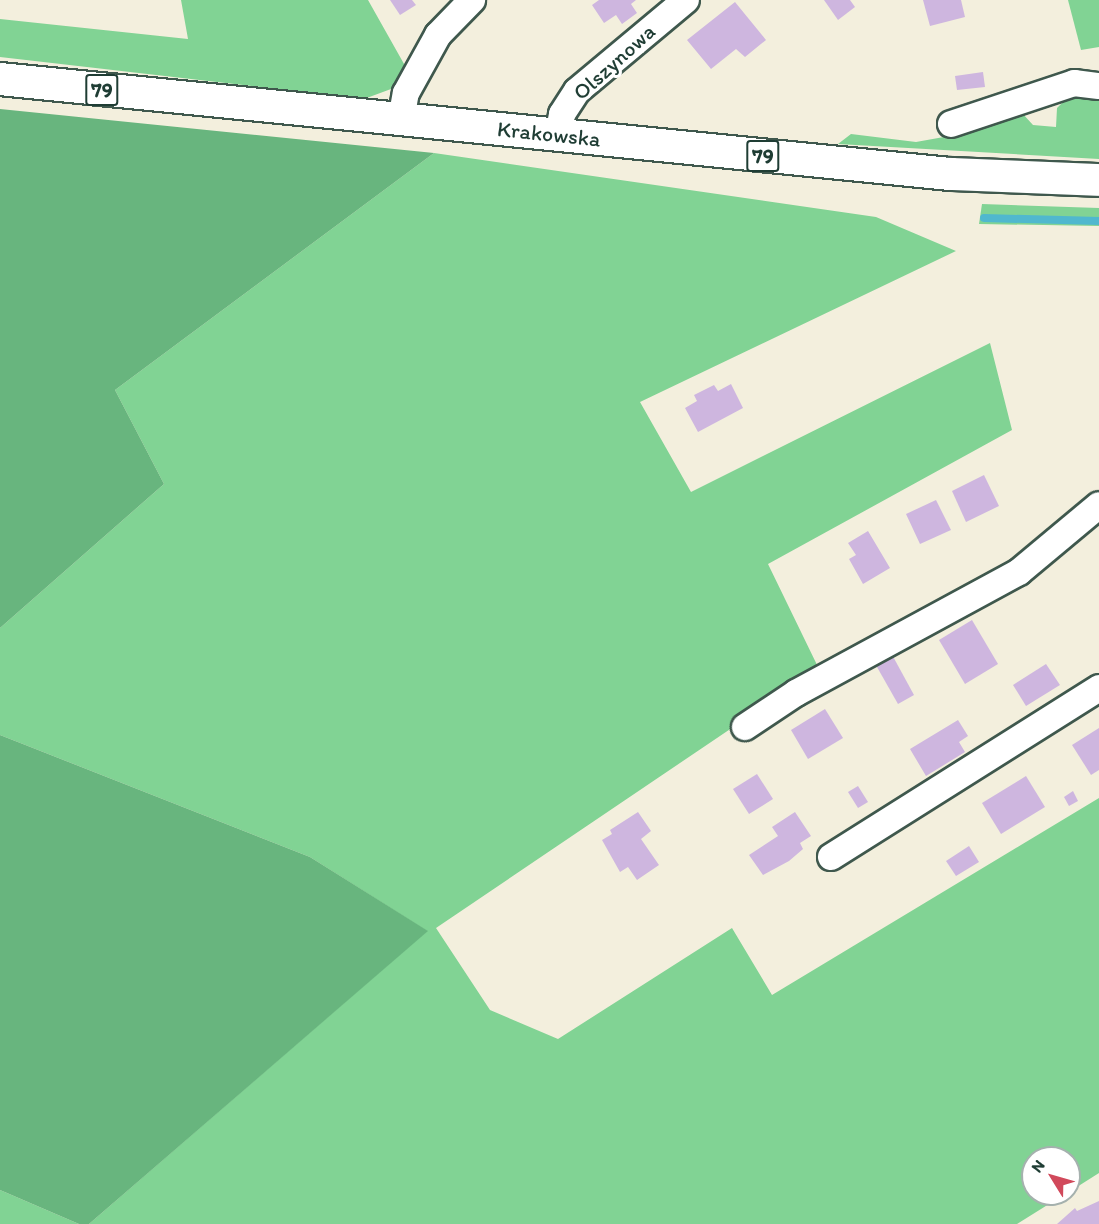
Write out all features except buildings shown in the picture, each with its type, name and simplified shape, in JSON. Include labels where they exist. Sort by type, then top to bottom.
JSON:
[{"type":"main road","name":"Krakowska","points":[[0,79],[950,174],[1099,180]]},
{"type":"street","points":[[401,120],[406,93],[438,35],[472,0]]},
{"type":"street","name":"Olszynowa","points":[[558,135],[562,114],[577,92],[686,0]]},
{"type":"street","points":[[951,124],[1074,83],[1099,86]]},
{"type":"street","points":[[745,727],[796,693],[1019,572],[1099,505]]},
{"type":"street","points":[[831,857],[1099,688]]},
{"type":"green space","points":[[181,0],[368,0],[408,71],[391,89],[364,99],[0,57],[0,19],[188,39]]},
{"type":"green space","points":[[1068,0],[1099,0],[1099,47],[1081,50]]},
{"type":"green space","points":[[1094,93],[1099,95],[1099,159],[838,144],[851,134],[916,142],[966,133],[1022,113],[1033,125],[1056,127],[1057,108],[1069,96]]},
{"type":"green space","points":[[0,109],[434,153],[115,390],[164,484],[0,628]]},
{"type":"green space","points":[[434,153],[876,217],[956,251],[640,402],[691,492],[990,343],[1012,430],[768,564],[819,669],[436,928],[490,1010],[558,1039],[732,928],[772,995],[1099,798],[1099,1173],[1081,1184],[1081,1146],[1021,1146],[1021,1206],[1046,1206],[1017,1224],[89,1224],[427,931],[310,857],[0,735],[0,628],[164,484],[115,390]]},
{"type":"green space","points":[[982,204],[1099,208],[1099,226],[979,224]]},
{"type":"green space","points":[[0,735],[310,857],[428,931],[89,1224],[79,1224],[0,1190]]},
{"type":"green space","points":[[0,1190],[79,1224],[0,1224]]},
{"type":"waterway","points":[[984,218],[1099,221]]}]
